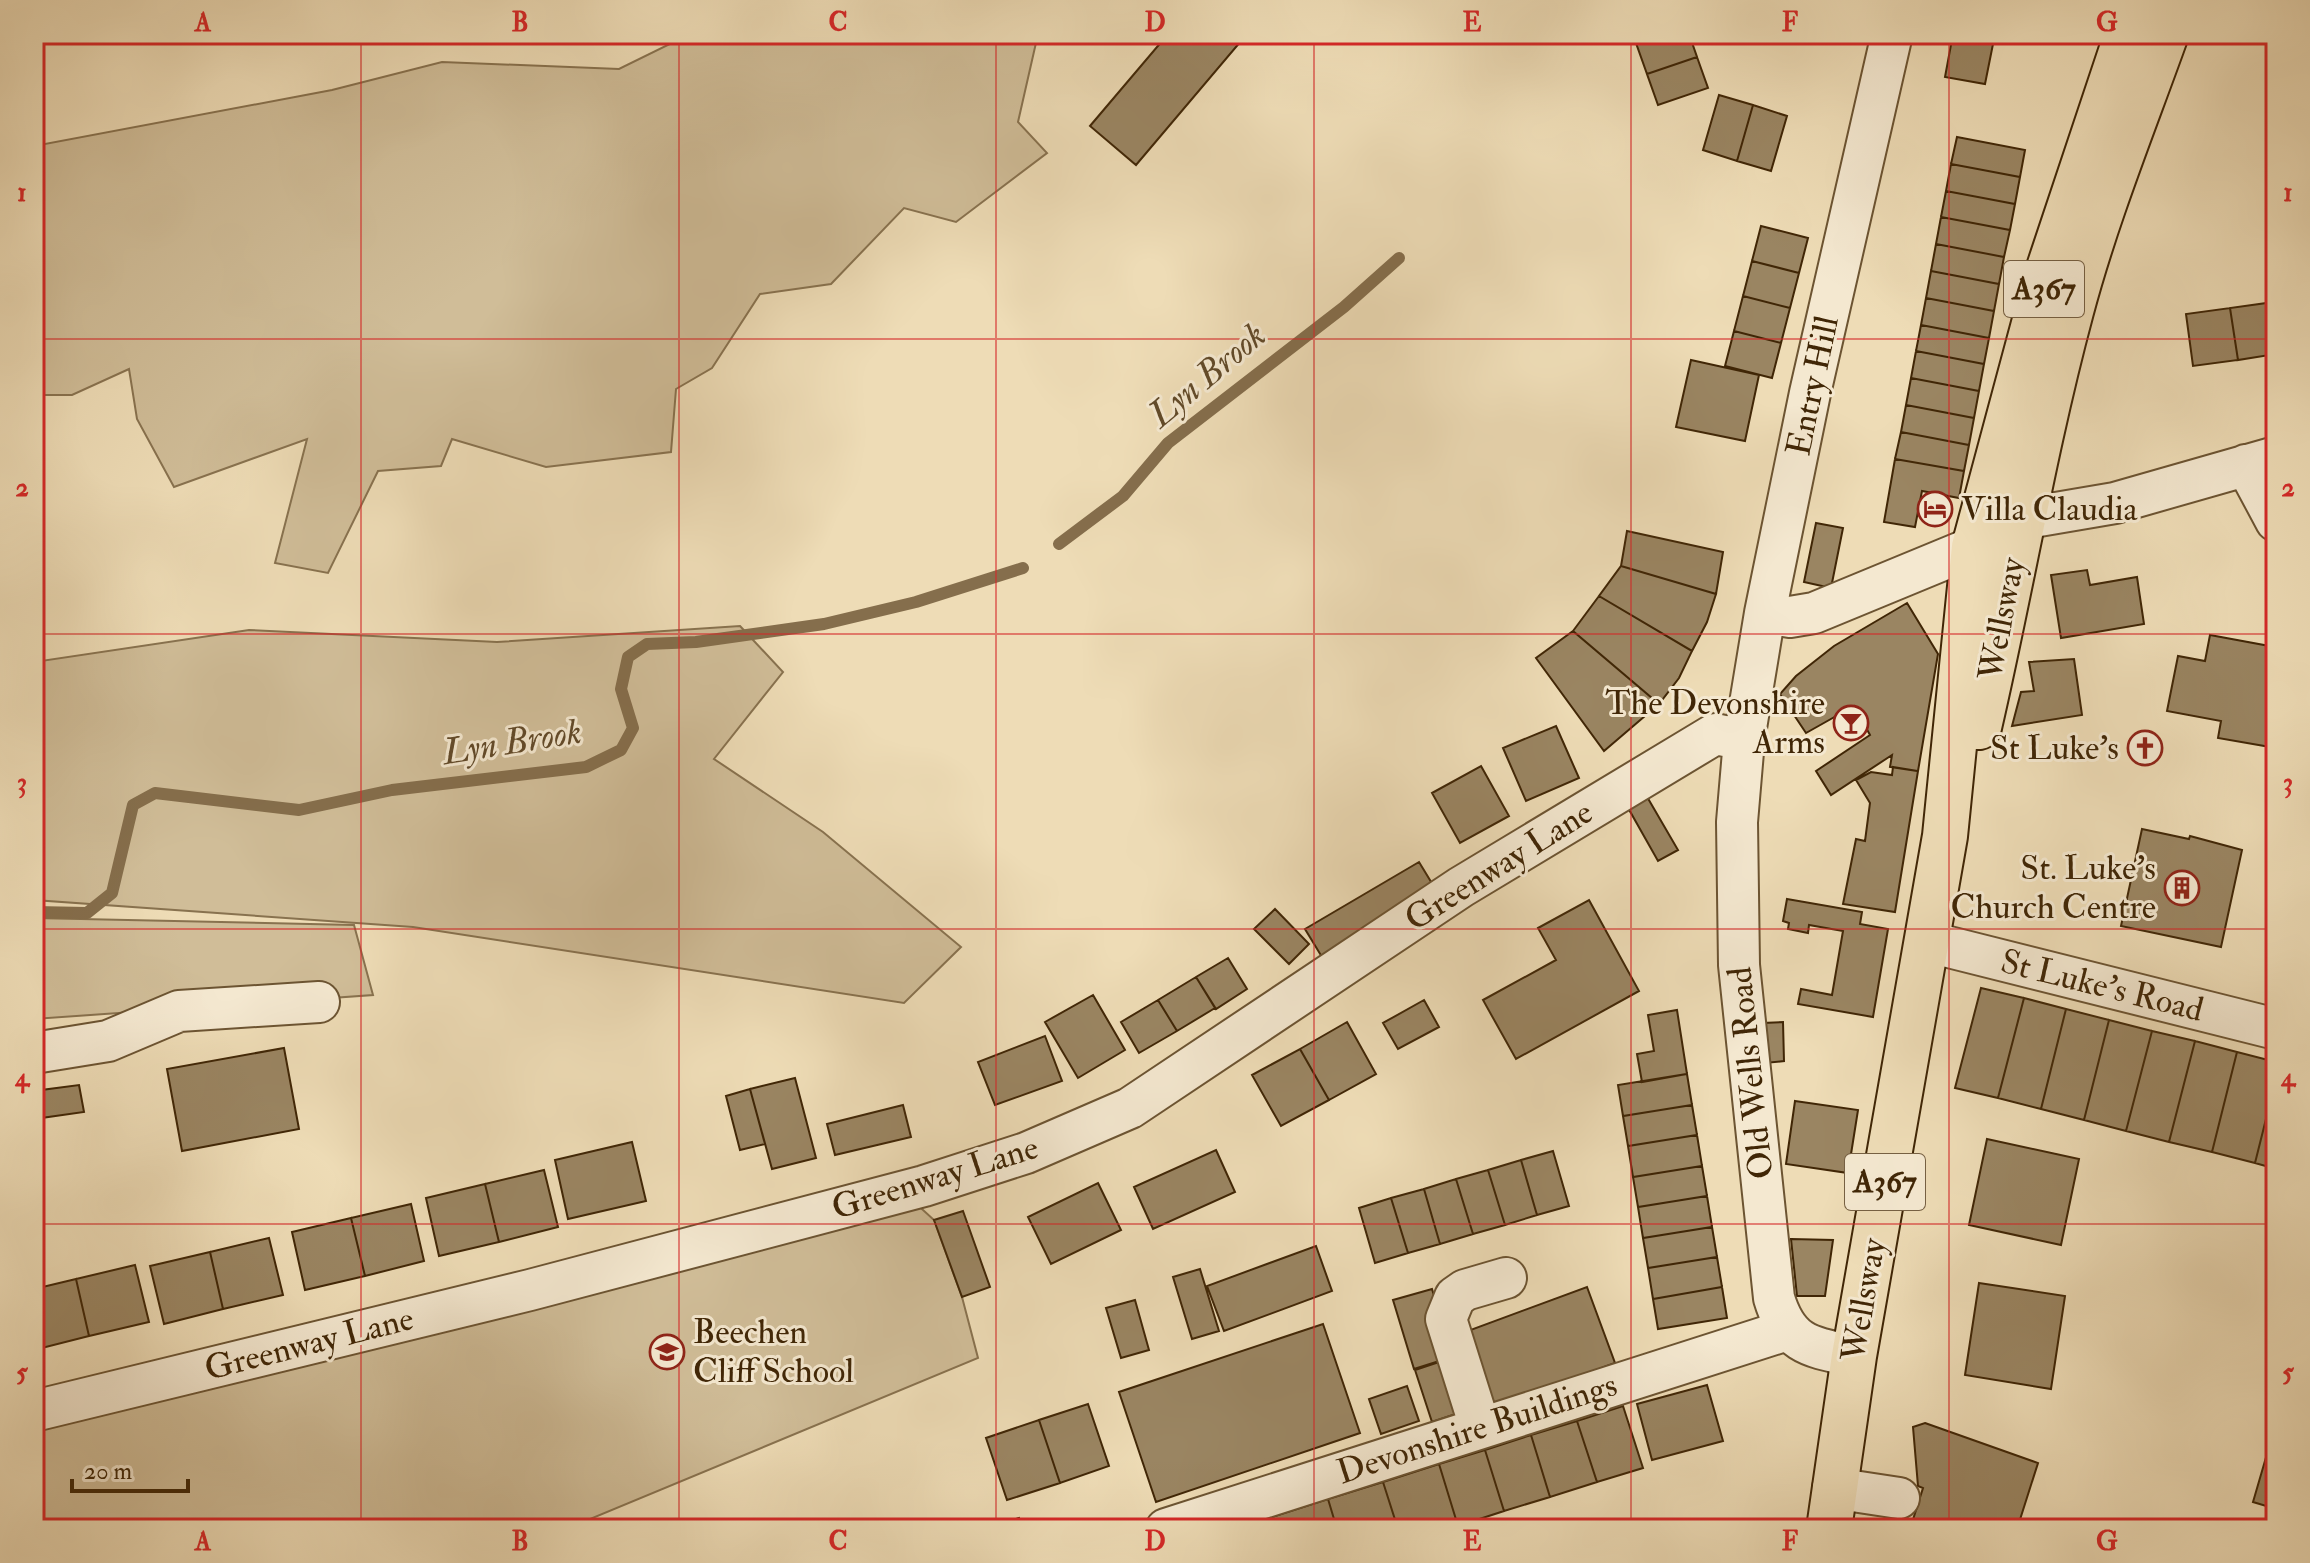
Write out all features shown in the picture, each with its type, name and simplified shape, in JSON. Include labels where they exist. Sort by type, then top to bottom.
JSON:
[{"type":"main road","name":"Wellsway","points":[[1831,1509],[1854,1356],[1929,942],[1945,836],[1974,547],[2049,268],[2127,34]]},
{"type":"main road","name":"Wellsway","points":[[1945,836],[1971,764],[2003,625],[2021,519],[2071,312],[2093,235],[2166,34]]},
{"type":"main road","points":[[1974,547],[2021,519]]},
{"type":"street","name":"Entry Hill","points":[[1744,740],[1765,613],[1810,393],[1892,34]]},
{"type":"street","points":[[2021,519],[2115,503],[2261,461],[2276,521]]},
{"type":"street","points":[[1765,613],[1790,617],[1814,613],[1974,547]]},
{"type":"street","name":"Greenway Lane","points":[[34,1411],[530,1290],[924,1186],[1026,1153],[1130,1108],[1461,887],[1715,734],[1744,740]]},
{"type":"street","name":"Old Wells Road","points":[[1744,740],[1737,822],[1739,965],[1774,1298],[1787,1330]]},
{"type":"street","name":"St Luke's Road","points":[[1929,942],[2276,1029]]},
{"type":"street","points":[[34,1053],[108,1041],[179,1011],[319,1002]]},
{"type":"street","points":[[1480,1427],[1446,1319],[1455,1297],[1465,1290],[1506,1278]]},
{"type":"street","points":[[1787,1330],[1805,1342],[1854,1356]]},
{"type":"street","name":"Devonshire Buildings","points":[[1166,1529],[1787,1330]]},
{"type":"street","points":[[1831,1509],[1899,1498]]},
{"type":"shaded area","points":[[690,34],[1038,34],[1018,122],[1047,153],[956,222],[904,208],[831,284],[760,294],[712,368],[676,389],[671,452],[546,467],[452,439],[441,466],[378,471],[328,573],[275,563],[307,439],[174,487],[137,419],[129,369],[72,395],[34,395],[34,146],[332,90],[442,62],[619,69]]},
{"type":"shaded area","points":[[740,626],[783,672],[714,759],[823,832],[961,947],[904,1003],[413,927],[34,900],[34,662],[249,630],[497,642]]},
{"type":"shaded area","points":[[34,918],[354,925],[373,995],[34,1019]]},
{"type":"shaded area","name":"Beechen Cliff School","points":[[911,1199],[934,1220],[962,1297],[978,1358],[566,1529],[34,1529],[34,1432]]},
{"type":"building","points":[[1168,34],[1247,34],[1136,165],[1090,126]]},
{"type":"building","points":[[1662,34],[1689,34],[1697,57],[1647,74],[1636,43]]},
{"type":"building","points":[[1953,34],[1995,34],[1985,84],[1945,77]]},
{"type":"building","points":[[1697,57],[1708,88],[1658,105],[1647,74]]},
{"type":"building","points":[[1719,95],[1753,105],[1737,161],[1703,150]]},
{"type":"building","points":[[1753,105],[1787,116],[1771,171],[1737,161]]},
{"type":"building","points":[[1957,137],[2025,150],[2020,177],[1951,164]]},
{"type":"building","points":[[1951,164],[2020,177],[2015,204],[1946,191]]},
{"type":"building","points":[[1946,191],[2015,204],[2010,230],[1941,217]]},
{"type":"building","points":[[1941,217],[2010,230],[2004,257],[1936,244]]},
{"type":"building","points":[[1761,226],[1808,238],[1799,273],[1752,261]]},
{"type":"building","points":[[1936,244],[2004,257],[1999,284],[1931,271]]},
{"type":"building","points":[[1752,261],[1799,273],[1790,308],[1743,296]]},
{"type":"building","points":[[1931,271],[1999,284],[1994,311],[1926,298]]},
{"type":"building","points":[[1743,296],[1790,308],[1781,343],[1734,331]]},
{"type":"building","points":[[1926,298],[1994,311],[1989,338],[1921,325]]},
{"type":"building","points":[[2274,302],[2276,354],[2238,360],[2230,308]]},
{"type":"building","points":[[2230,308],[2238,360],[2193,366],[2186,314]]},
{"type":"building","points":[[1921,325],[1989,338],[1984,364],[1916,351]]},
{"type":"building","points":[[1734,331],[1781,343],[1772,378],[1725,366]]},
{"type":"building","points":[[1916,351],[1984,364],[1979,391],[1911,378]]},
{"type":"building","points":[[1691,360],[1759,375],[1745,441],[1676,427]]},
{"type":"building","points":[[1911,378],[1979,391],[1974,418],[1906,405]]},
{"type":"building","points":[[1906,405],[1974,418],[1969,445],[1901,432]]},
{"type":"building","points":[[1901,432],[1969,445],[1964,471],[1895,459]]},
{"type":"building","points":[[1895,459],[1964,471],[1959,498],[1922,491],[1915,527],[1884,522]]},
{"type":"building","points":[[1816,523],[1843,528],[1831,588],[1804,582]]},
{"type":"building","points":[[1627,531],[1723,552],[1716,594],[1621,566]]},
{"type":"building","points":[[1621,566],[1716,594],[1707,622],[1692,651],[1599,596]]},
{"type":"building","points":[[2087,570],[2090,585],[2137,577],[2144,624],[2061,638],[2051,575]]},
{"type":"building","points":[[1599,596],[1692,651],[1679,678],[1659,704],[1573,631]]},
{"type":"building","points":[[1907,603],[1938,654],[1918,771],[1890,767],[1892,755],[1831,795],[1816,771],[1870,735],[1854,706],[1806,733],[1780,694],[1796,676],[1834,646]]},
{"type":"building","points":[[1573,631],[1659,704],[1604,751],[1536,658]]},
{"type":"building","points":[[2210,635],[2275,647],[2276,641],[2276,748],[2218,738],[2221,721],[2167,711],[2178,656],[2205,661]]},
{"type":"building","points":[[2074,659],[2082,715],[2012,726],[2021,692],[2034,691],[2029,662]]},
{"type":"building","points":[[1556,726],[1579,778],[1526,801],[1503,748]]},
{"type":"building","points":[[1481,766],[1509,816],[1460,843],[1432,793]]},
{"type":"building","points":[[1893,767],[1918,771],[1895,912],[1843,904],[1856,839],[1865,841],[1870,803],[1856,780],[1871,772],[1892,775]]},
{"type":"building","points":[[1646,795],[1678,850],[1658,861],[1627,806]]},
{"type":"building","name":"St. Luke's Church Centre","points":[[2142,829],[2189,839],[2190,836],[2242,850],[2221,947],[2121,926]]},
{"type":"building","points":[[1419,862],[1439,895],[1325,962],[1305,929]]},
{"type":"building","points":[[1787,899],[1862,912],[1860,924],[1888,929],[1873,1017],[1798,1004],[1801,989],[1832,995],[1843,931],[1809,925],[1808,933],[1788,929],[1789,923],[1783,921]]},
{"type":"building","points":[[1589,900],[1639,991],[1516,1059],[1483,1000],[1556,960],[1538,928]]},
{"type":"building","points":[[1275,909],[1309,944],[1289,964],[1254,929]]},
{"type":"building","points":[[1228,958],[1247,989],[1216,1009],[1196,977]]},
{"type":"building","points":[[1196,977],[1215,1008],[1177,1031],[1158,1000]]},
{"type":"building","points":[[1981,988],[2024,998],[1998,1098],[1955,1088]]},
{"type":"building","points":[[1093,995],[1125,1050],[1078,1078],[1045,1022]]},
{"type":"building","points":[[2024,998],[2066,1009],[2041,1109],[1998,1098]]},
{"type":"building","points":[[1158,1000],[1177,1031],[1139,1053],[1121,1022]]},
{"type":"building","points":[[1424,1000],[1439,1027],[1398,1049],[1383,1023]]},
{"type":"building","points":[[2066,1009],[2109,1020],[2084,1120],[2041,1109]]},
{"type":"building","points":[[1677,1010],[1687,1074],[1642,1082],[1637,1054],[1654,1051],[1648,1015]]},
{"type":"building","points":[[2109,1020],[2152,1031],[2126,1131],[2084,1120]]},
{"type":"building","points":[[1347,1022],[1376,1074],[1329,1100],[1300,1049]]},
{"type":"building","points":[[1783,1022],[1784,1061],[1765,1063],[1763,1023]]},
{"type":"building","points":[[2152,1031],[2195,1041],[2169,1142],[2126,1131]]},
{"type":"building","points":[[1045,1036],[1062,1081],[995,1105],[978,1062]]},
{"type":"building","points":[[2195,1041],[2237,1052],[2212,1152],[2169,1142]]},
{"type":"building","points":[[284,1048],[299,1129],[182,1151],[167,1069]]},
{"type":"building","points":[[1300,1049],[1329,1100],[1281,1126],[1252,1075]]},
{"type":"building","points":[[2237,1052],[2276,1062],[2276,1079],[2255,1163],[2212,1152]]},
{"type":"building","points":[[1687,1074],[1692,1105],[1623,1116],[1618,1085]]},
{"type":"building","points":[[795,1078],[816,1158],[772,1169],[750,1089]]},
{"type":"building","points":[[2276,1079],[2276,1169],[2255,1163]]},
{"type":"building","points":[[79,1085],[84,1112],[34,1119],[34,1091]]},
{"type":"building","points":[[750,1089],[765,1144],[740,1150],[726,1096]]},
{"type":"building","points":[[1795,1101],[1858,1110],[1848,1173],[1786,1164]]},
{"type":"building","points":[[903,1105],[911,1137],[835,1155],[827,1124]]},
{"type":"building","points":[[1692,1105],[1697,1135],[1628,1146],[1623,1116]]},
{"type":"building","points":[[1697,1135],[1702,1166],[1633,1177],[1628,1146]]},
{"type":"building","points":[[1987,1139],[2079,1159],[2061,1245],[1969,1225]]},
{"type":"building","points":[[632,1142],[646,1201],[568,1219],[555,1160]]},
{"type":"building","points":[[1216,1150],[1235,1192],[1153,1229],[1134,1187]]},
{"type":"building","points":[[1553,1151],[1569,1206],[1537,1215],[1521,1160]]},
{"type":"building","points":[[1521,1160],[1537,1215],[1505,1225],[1488,1170]]},
{"type":"building","points":[[1702,1166],[1707,1196],[1638,1207],[1633,1177]]},
{"type":"building","points":[[544,1170],[558,1227],[499,1242],[485,1184]]},
{"type":"building","points":[[1488,1170],[1505,1225],[1473,1234],[1456,1179]]},
{"type":"building","points":[[1456,1179],[1473,1234],[1440,1244],[1424,1189]]},
{"type":"building","points":[[1098,1183],[1121,1230],[1051,1264],[1028,1217]]},
{"type":"building","points":[[485,1184],[499,1242],[439,1256],[426,1198]]},
{"type":"building","points":[[1424,1189],[1440,1244],[1408,1253],[1391,1198]]},
{"type":"building","points":[[1707,1196],[1712,1227],[1643,1238],[1638,1207]]},
{"type":"building","points":[[1391,1198],[1408,1253],[1375,1263],[1359,1208]]},
{"type":"building","points":[[411,1204],[424,1261],[365,1276],[351,1218]]},
{"type":"building","points":[[963,1211],[990,1287],[962,1297],[934,1220]]},
{"type":"building","points":[[351,1218],[365,1276],[305,1290],[292,1232]]},
{"type":"building","points":[[1712,1227],[1717,1257],[1648,1268],[1643,1238]]},
{"type":"building","points":[[269,1238],[283,1295],[223,1309],[210,1252]]},
{"type":"building","points":[[1791,1239],[1833,1240],[1825,1296],[1797,1296]]},
{"type":"building","points":[[1316,1246],[1332,1291],[1224,1331],[1207,1286]]},
{"type":"building","points":[[210,1252],[223,1309],[164,1324],[150,1266]]},
{"type":"building","points":[[1717,1257],[1722,1287],[1653,1299],[1648,1268]]},
{"type":"building","points":[[135,1265],[149,1322],[89,1336],[76,1279]]},
{"type":"building","points":[[1200,1269],[1219,1331],[1192,1339],[1173,1277]]},
{"type":"building","points":[[76,1279],[89,1336],[34,1350],[34,1289]]},
{"type":"building","points":[[1979,1283],[2065,1296],[2051,1389],[1965,1375]]},
{"type":"building","points":[[1587,1287],[1615,1363],[1493,1408],[1465,1332]]},
{"type":"building","points":[[1722,1287],[1727,1318],[1658,1329],[1653,1299]]},
{"type":"building","points":[[1432,1289],[1452,1357],[1414,1369],[1393,1300]]},
{"type":"building","points":[[1135,1300],[1149,1350],[1121,1358],[1106,1308]]},
{"type":"building","points":[[1323,1324],[1360,1433],[1156,1502],[1119,1392]]},
{"type":"building","points":[[1445,1360],[1462,1412],[1432,1422],[1415,1370]]},
{"type":"building","points":[[1707,1385],[1723,1441],[1652,1460],[1637,1404]]},
{"type":"building","points":[[1407,1386],[1419,1421],[1381,1434],[1369,1399]]},
{"type":"building","points":[[1088,1404],[1109,1466],[1060,1483],[1039,1420]]},
{"type":"building","points":[[1623,1406],[1643,1468],[1597,1482],[1577,1421]]},
{"type":"building","points":[[1039,1420],[1060,1483],[1007,1500],[986,1438]]},
{"type":"building","points":[[1577,1421],[1597,1482],[1550,1497],[1531,1435]]},
{"type":"building","points":[[1925,1423],[2038,1463],[2017,1529],[1910,1529],[1923,1488],[1918,1486],[1913,1427]]},
{"type":"building","points":[[2276,1423],[2276,1509],[2253,1502]]},
{"type":"building","points":[[1531,1435],[1550,1497],[1504,1511],[1485,1450]]},
{"type":"building","points":[[1485,1450],[1504,1511],[1458,1526],[1439,1464]]},
{"type":"building","points":[[1439,1464],[1458,1526],[1448,1529],[1398,1529],[1383,1482]]},
{"type":"building","points":[[1383,1482],[1398,1529],[1337,1529],[1328,1499]]},
{"type":"building","points":[[1328,1499],[1337,1529],[1276,1529],[1272,1517]]},
{"type":"building","points":[[1272,1517],[1276,1529],[1232,1529]]},
{"type":"building","points":[[1019,1518],[1022,1529],[982,1529]]},
{"type":"waterway","name":"Lyn Brook","points":[[1059,544],[1123,496],[1168,443],[1344,307],[1399,258]]},
{"type":"waterway","name":"Lyn Brook","points":[[34,912],[87,913],[112,893],[133,805],[155,793],[299,810],[392,790],[586,767],[621,750],[633,728],[621,689],[628,657],[647,644],[696,642],[824,624],[916,602],[1023,568]]},
{"type":"place","name":"Villa Claudia","points":[[1935,509]]},
{"type":"place","name":"The Devonshire Arms","points":[[1851,723]]},
{"type":"place","name":"St Luke's","points":[[2145,748]]},
{"type":"place","name":"St. Luke's Church Centre","points":[[2182,888]]},
{"type":"place","name":"Beechen Cliff School","points":[[667,1352]]}]
